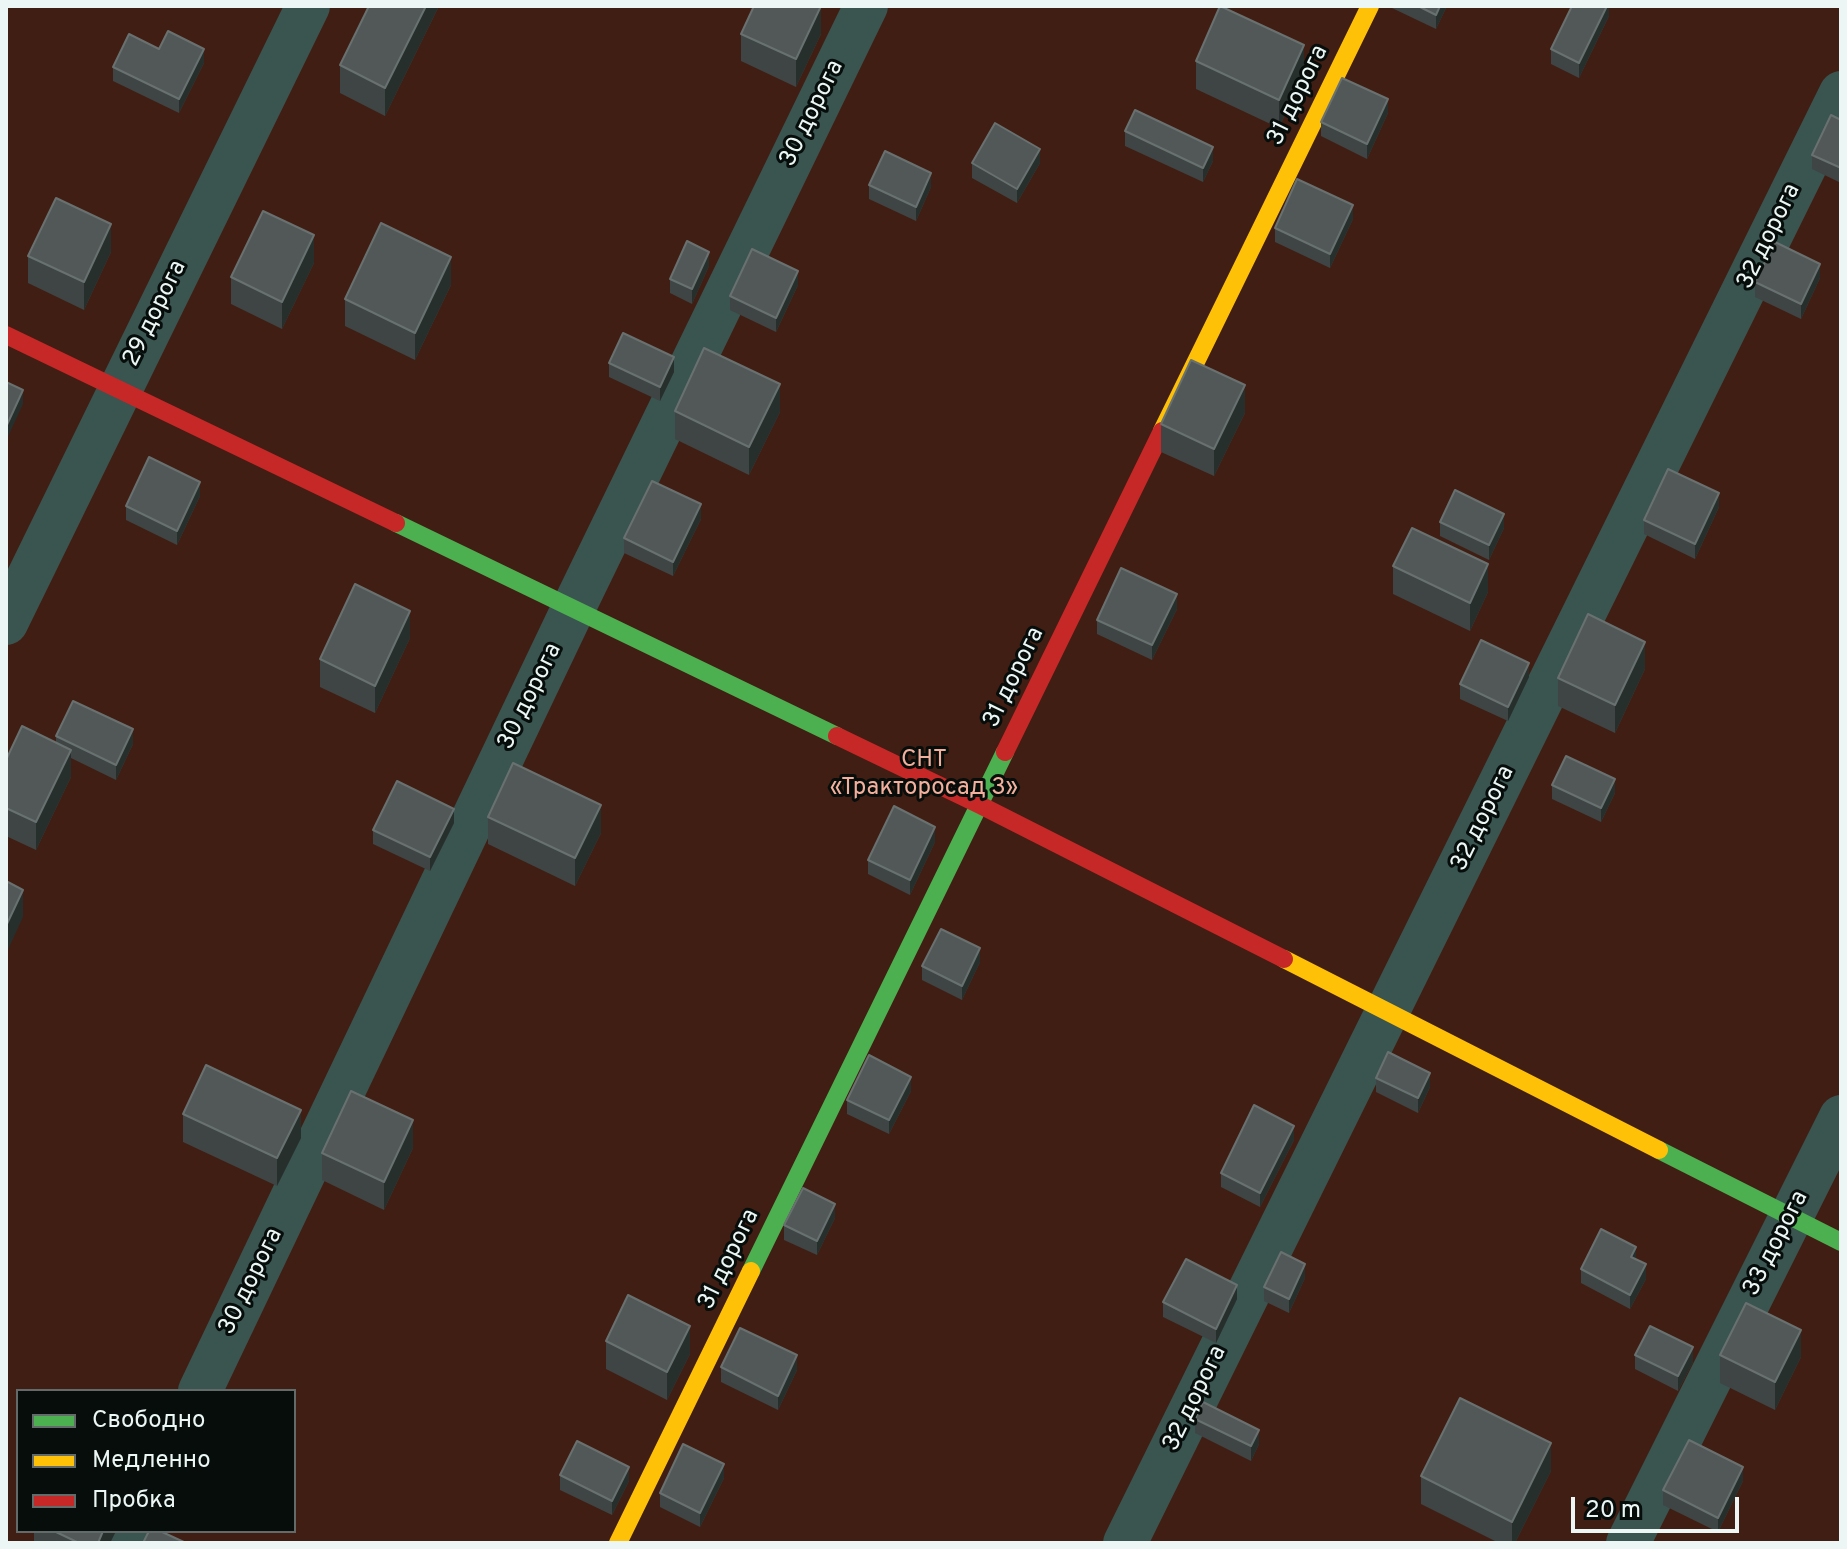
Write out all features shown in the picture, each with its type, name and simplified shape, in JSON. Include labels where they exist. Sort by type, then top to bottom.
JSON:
[{"type":"street","name":"29 дорога","points":[[6,623],[308,6]]},
{"type":"street","name":"30 дорога","points":[[201,1389],[573,609],[866,6]]},
{"type":"street","name":"31 дорога","points":[[618,1543],[1370,6]]},
{"type":"street","name":"32 дорога","points":[[1125,1543],[1841,93]]},
{"type":"street","points":[[6,335],[980,805],[1841,1242]]},
{"type":"street","name":"33 дорога","points":[[1628,1543],[1841,1117]]},
{"type":"green space","name":"СНТ «Тракторосад 3»","points":[[6,6],[1841,6],[1841,1543],[6,1543]]},
{"type":"building","points":[[369,6],[426,6],[385,88],[340,65]]},
{"type":"building","points":[[754,6],[821,6],[796,59],[741,34]]},
{"type":"building","points":[[1220,6],[1304,45],[1279,100],[1196,61]]},
{"type":"building","points":[[1418,6],[1440,6],[1436,15]]},
{"type":"building","points":[[1572,6],[1607,6],[1579,63],[1551,49]]},
{"type":"building","points":[[168,31],[204,49],[179,99],[113,67],[129,34],[159,49]]},
{"type":"building","points":[[1342,78],[1388,99],[1367,144],[1321,122]]},
{"type":"building","points":[[1135,110],[1213,147],[1203,168],[1125,131]]},
{"type":"building","points":[[1831,115],[1841,120],[1841,168],[1812,155]]},
{"type":"building","points":[[995,123],[1040,149],[1017,189],[972,163]]},
{"type":"building","points":[[885,151],[931,173],[916,207],[869,185]]},
{"type":"building","points":[[1297,179],[1353,205],[1330,254],[1275,228]]},
{"type":"building","points":[[56,198],[111,224],[84,282],[28,256]]},
{"type":"building","points":[[263,211],[314,235],[282,302],[231,277]]},
{"type":"building","points":[[381,223],[451,257],[415,333],[345,299]]},
{"type":"building","points":[[687,241],[709,252],[692,289],[670,279]]},
{"type":"building","points":[[1775,242],[1820,264],[1801,304],[1755,282]]},
{"type":"building","points":[[752,249],[798,271],[776,318],[730,296]]},
{"type":"building","points":[[623,333],[674,357],[660,387],[609,363]]},
{"type":"building","points":[[704,348],[780,384],[749,447],[675,411]]},
{"type":"building","points":[[1191,360],[1245,385],[1214,449],[1161,424]]},
{"type":"building","points":[[6,382],[23,390],[6,427]]},
{"type":"building","points":[[149,457],[200,482],[177,531],[126,506]]},
{"type":"building","points":[[1668,469],[1719,493],[1695,544],[1644,520]]},
{"type":"building","points":[[652,481],[701,504],[673,562],[624,538]]},
{"type":"building","points":[[1455,490],[1504,514],[1489,545],[1440,522]]},
{"type":"building","points":[[1412,528],[1488,564],[1470,603],[1393,566]]},
{"type":"building","points":[[1121,568],[1177,594],[1152,645],[1097,620]]},
{"type":"building","points":[[355,584],[410,611],[375,686],[320,659]]},
{"type":"building","points":[[1588,614],[1645,642],[1615,705],[1558,678]]},
{"type":"building","points":[[1481,640],[1529,663],[1508,707],[1460,684]]},
{"type":"building","points":[[73,701],[133,729],[116,765],[56,736]]},
{"type":"building","points":[[22,726],[71,750],[36,822],[6,808],[6,760]]},
{"type":"building","points":[[1566,756],[1615,779],[1601,808],[1552,785]]},
{"type":"building","points":[[513,763],[601,805],[575,858],[488,817]]},
{"type":"building","points":[[397,781],[454,809],[430,857],[373,830]]},
{"type":"building","points":[[894,806],[935,827],[910,880],[868,860]]},
{"type":"building","points":[[6,881],[23,890],[6,926]]},
{"type":"building","points":[[941,929],[980,948],[962,986],[922,966]]},
{"type":"building","points":[[1388,1052],[1430,1073],[1418,1098],[1376,1078]]},
{"type":"building","points":[[869,1055],[911,1077],[889,1120],[847,1100]]},
{"type":"building","points":[[206,1065],[301,1110],[277,1158],[183,1114]]},
{"type":"building","points":[[351,1091],[413,1120],[384,1182],[322,1153]]},
{"type":"building","points":[[1254,1105],[1294,1126],[1260,1193],[1221,1173]]},
{"type":"building","points":[[803,1188],[835,1204],[817,1241],[784,1225]]},
{"type":"building","points":[[1601,1229],[1636,1247],[1631,1257],[1646,1264],[1630,1295],[1581,1269]]},
{"type":"building","points":[[1281,1252],[1305,1264],[1289,1299],[1264,1287]]},
{"type":"building","points":[[1186,1259],[1237,1285],[1216,1329],[1163,1302]]},
{"type":"building","points":[[628,1295],[690,1326],[667,1372],[606,1341]]},
{"type":"building","points":[[1746,1303],[1801,1330],[1775,1382],[1720,1355]]},
{"type":"building","points":[[1650,1326],[1693,1347],[1678,1376],[1635,1355]]},
{"type":"building","points":[[740,1328],[797,1355],[778,1396],[721,1367]]},
{"type":"building","points":[[1460,1398],[1551,1443],[1512,1522],[1421,1476]]},
{"type":"building","points":[[1203,1402],[1259,1430],[1251,1446],[1195,1419]]},
{"type":"building","points":[[1689,1440],[1743,1467],[1718,1518],[1663,1490]]},
{"type":"building","points":[[577,1441],[629,1467],[612,1501],[560,1475]]},
{"type":"building","points":[[683,1444],[724,1464],[700,1513],[660,1493]]},
{"type":"building","points":[[58,1533],[102,1533],[98,1543],[79,1543]]},
{"type":"building","points":[[148,1533],[164,1533],[186,1543],[143,1543]]},
{"type":"traffic: fast","points":[[396,523],[837,736]]},
{"type":"traffic: fast","points":[[751,1271],[1005,752]]},
{"type":"traffic: fast","points":[[1659,1150],[1841,1242]]},
{"type":"traffic: slow","points":[[1162,431],[1370,6]]},
{"type":"traffic: slow","points":[[1284,959],[1659,1150]]},
{"type":"traffic: slow","points":[[618,1543],[751,1271]]},
{"type":"traffic: jam","points":[[6,335],[396,523]]},
{"type":"traffic: jam","points":[[1005,752],[1162,431]]},
{"type":"traffic: jam","points":[[837,736],[1284,959]]}]
